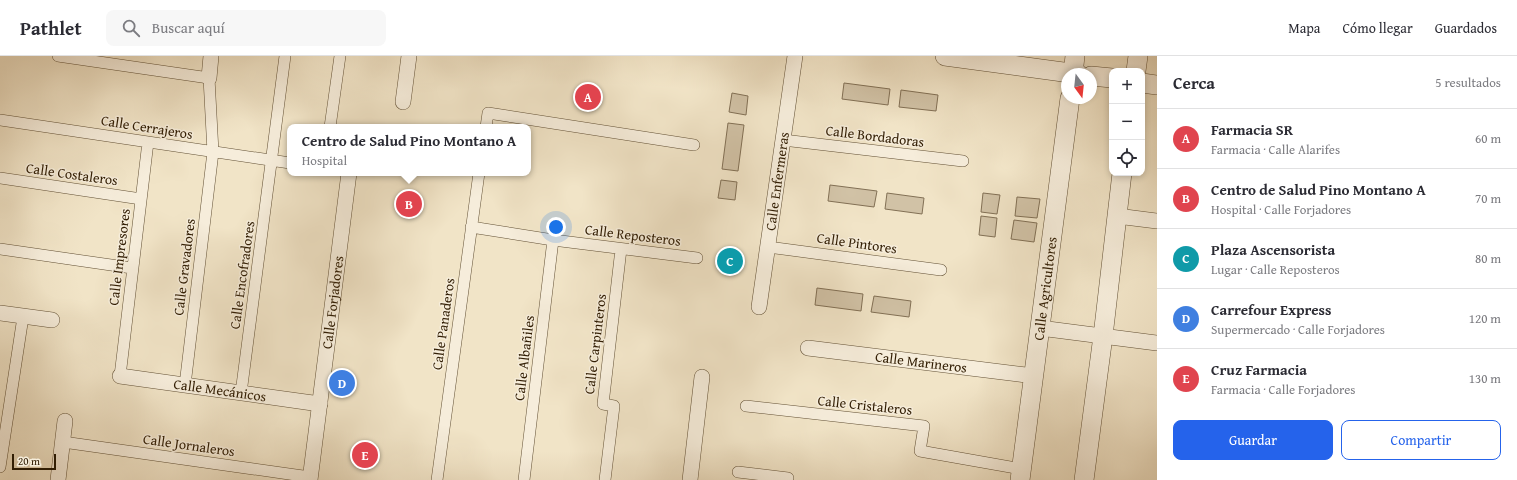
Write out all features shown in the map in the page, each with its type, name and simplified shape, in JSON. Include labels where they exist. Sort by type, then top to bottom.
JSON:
[{"type":"street","points":[[58,56],[209,78],[211,56]]},
{"type":"street","name":"Calle Encofradores","points":[[241,392],[285,56]]},
{"type":"street","points":[[330,124],[340,56]]},
{"type":"street","points":[[403,102],[409,56]]},
{"type":"street","name":"Calle Enfermeras","points":[[759,307],[795,56]]},
{"type":"street","points":[[945,56],[1061,69]]},
{"type":"street","points":[[1136,68],[1138,56]]},
{"type":"street","points":[[1097,75],[1109,77]]},
{"type":"street","name":"Calle Gravadores","points":[[185,385],[213,152],[209,78]]},
{"type":"street","points":[[1145,83],[1157,85]]},
{"type":"street","name":"Calle Agricultores","points":[[1021,475],[1069,104]]},
{"type":"street","points":[[486,124],[488,113],[694,144]]},
{"type":"street","name":"Calle Cerrajeros","points":[[0,120],[287,164]]},
{"type":"street","name":"Calle Bordadoras","points":[[783,140],[963,162]]},
{"type":"street","name":"Calle Impresores","points":[[120,376],[148,142]]},
{"type":"street","name":"Calle Forjadores","points":[[310,479],[349,176]]},
{"type":"street","name":"Calle Panaderos","points":[[437,480],[479,176]]},
{"type":"street","points":[[1084,480],[1122,176]]},
{"type":"street","name":"Calle Costaleros","points":[[0,178],[141,199]]},
{"type":"street","points":[[1117,216],[1157,221]]},
{"type":"street","name":"Calle Reposteros","points":[[471,227],[553,240],[697,258]]},
{"type":"street","name":"Calle Albañiles","points":[[524,480],[553,240]]},
{"type":"street","name":"Calle Pintores","points":[[768,247],[941,270]]},
{"type":"street","name":"Calle Carpinteros","points":[[605,480],[614,406],[603,404],[621,248]]},
{"type":"street","points":[[0,249],[132,268]]},
{"type":"street","points":[[0,313],[52,320]]},
{"type":"street","points":[[0,467],[23,317]]},
{"type":"street","points":[[1040,328],[1157,343]]},
{"type":"street","name":"Calle Marineros","points":[[808,348],[1034,376]]},
{"type":"street","name":"Calle Mecánicos","points":[[120,376],[320,404]]},
{"type":"street","points":[[690,480],[702,377]]},
{"type":"street","name":"Calle Cristaleros","points":[[746,406],[924,426],[920,451],[1021,475]]},
{"type":"street","points":[[58,480],[66,420]]},
{"type":"street","name":"Calle Jornaleros","points":[[63,442],[310,479]]},
{"type":"street","points":[[738,472],[788,478],[787,480]]},
{"type":"shaded area","points":[[844,83],[890,89],[888,105],[842,99]]},
{"type":"shaded area","points":[[901,90],[938,95],[936,111],[899,107]]},
{"type":"shaded area","points":[[732,93],[748,96],[746,115],[729,112]]},
{"type":"shaded area","points":[[728,123],[744,125],[738,171],[722,169]]},
{"type":"shaded area","points":[[721,180],[737,182],[735,200],[718,198]]},
{"type":"shaded area","points":[[830,185],[877,191],[874,207],[828,201]]},
{"type":"shaded area","points":[[887,193],[924,198],[922,214],[885,209]]},
{"type":"shaded area","points":[[983,193],[1000,195],[997,214],[981,212]]},
{"type":"shaded area","points":[[1017,197],[1040,199],[1037,218],[1015,216]]},
{"type":"shaded area","points":[[981,216],[997,218],[995,237],[979,235]]},
{"type":"shaded area","points":[[1014,220],[1037,223],[1034,242],[1011,239]]},
{"type":"shaded area","points":[[817,288],[863,294],[861,311],[815,305]]},
{"type":"shaded area","points":[[874,296],[911,301],[909,317],[871,312]]},
{"type":"place","name":"Farmacia SR","points":[[588,97]]},
{"type":"place","name":"Centro de Salud Pino Montano A","points":[[409,204]]},
{"type":"place","name":"Plaza Ascensorista","points":[[730,261]]},
{"type":"place","name":"Carrefour Express","points":[[342,383]]},
{"type":"place","name":"Cruz Farmacia","points":[[365,455]]}]
